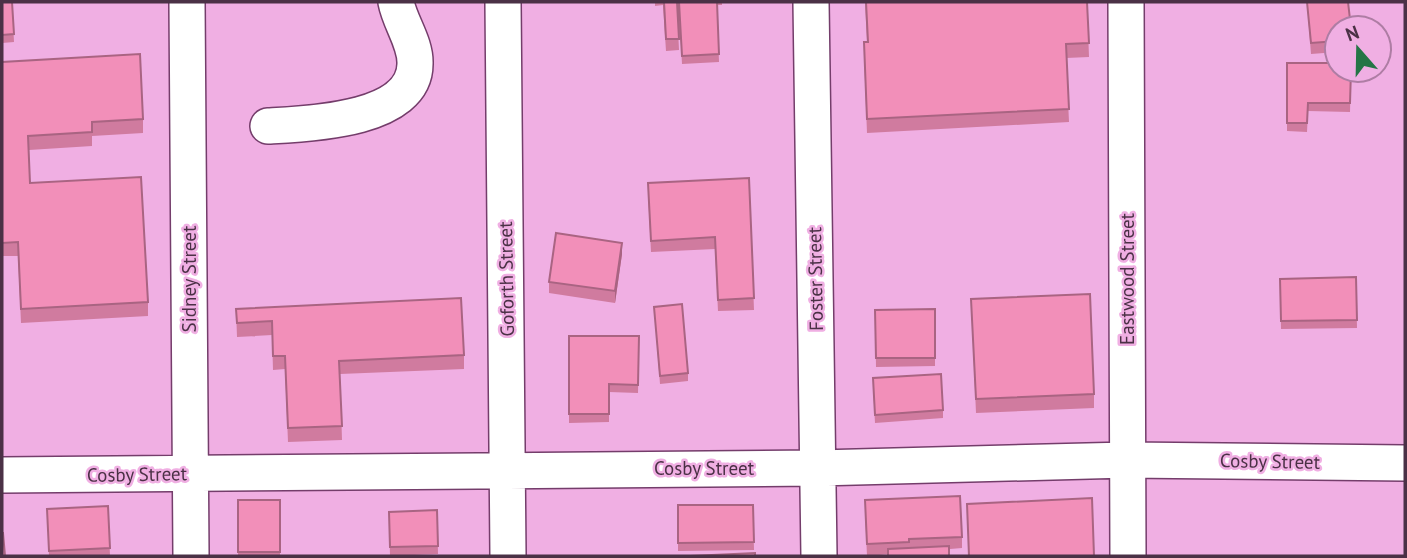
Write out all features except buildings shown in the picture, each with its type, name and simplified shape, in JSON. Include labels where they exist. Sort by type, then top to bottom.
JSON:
[{"type":"street","name":"Sidney Street","points":[[187,2],[191,556]]},
{"type":"street","points":[[268,126],[331,122],[397,101],[411,79],[415,58],[396,2]]},
{"type":"street","name":"Goforth Street","points":[[503,2],[508,556]]},
{"type":"street","name":"Foster Street","points":[[811,2],[819,556]]},
{"type":"street","name":"Eastwood Street","points":[[1126,2],[1128,556]]},
{"type":"street","name":"Cosby Street","points":[[2,475],[818,468],[1127,460],[1405,463]]}]
